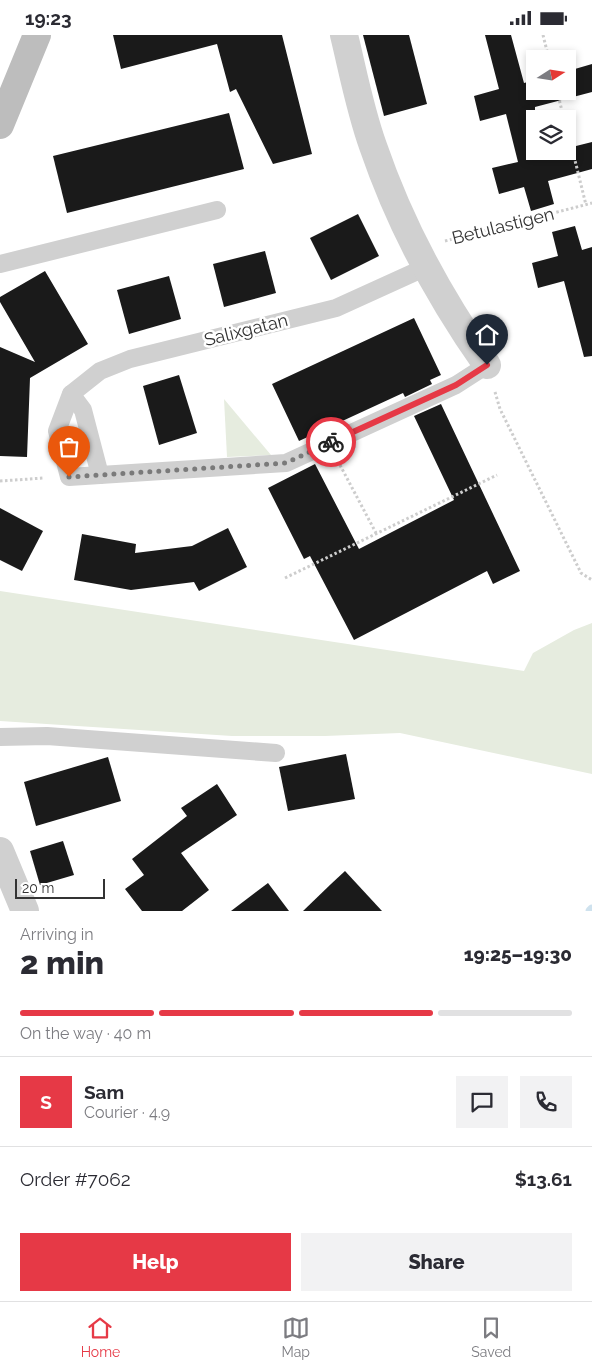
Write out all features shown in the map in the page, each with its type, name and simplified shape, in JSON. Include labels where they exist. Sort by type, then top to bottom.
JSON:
[{"type":"street","points":[[0,125],[37,35]]},
{"type":"street","points":[[344,35],[372,145],[420,258],[456,322],[487,365]]},
{"type":"street","points":[[0,851],[25,911]]},
{"type":"lane","points":[[0,264],[216,210]]},
{"type":"lane","name":"Salixgatan","points":[[71,394],[100,371],[130,359],[336,308],[420,258]]},
{"type":"lane","points":[[71,394],[57,431],[69,477],[286,463],[456,385],[487,365]]},
{"type":"lane","points":[[71,394],[83,411],[100,475]]},
{"type":"lane","points":[[0,737],[47,736],[276,753]]},
{"type":"path","points":[[543,35],[547,50]]},
{"type":"path","points":[[575,160],[586,205]]},
{"type":"path","name":"Betulastigen","points":[[420,258],[592,203]]},
{"type":"path","points":[[487,365],[500,409],[581,573],[592,580]]},
{"type":"path","points":[[328,443],[376,533]]},
{"type":"path","points":[[285,578],[497,475]]},
{"type":"path","points":[[0,481],[69,477]]},
{"type":"shaded area","points":[[224,399],[271,455],[227,457]]},
{"type":"shaded area","points":[[0,591],[524,671],[533,653],[574,630],[592,623],[592,774],[400,733],[325,736],[232,736],[0,721]]},
{"type":"building","points":[[113,35],[282,35],[312,154],[273,164],[236,89],[230,92],[217,44],[121,69]]},
{"type":"building","points":[[363,35],[409,35],[427,104],[384,116]]},
{"type":"building","points":[[485,35],[511,35],[524,83],[526,82],[526,100],[562,100],[535,107],[535,110],[526,110],[526,160],[576,160],[576,146],[592,142],[592,169],[548,181],[554,204],[531,211],[524,187],[499,194],[492,168],[518,162],[506,114],[480,121],[474,96],[499,89]]},
{"type":"building","points":[[592,64],[592,92],[576,96],[576,69]]},
{"type":"building","points":[[229,113],[244,169],[67,213],[53,156]]},
{"type":"building","points":[[358,214],[379,256],[331,280],[310,238]]},
{"type":"building","points":[[575,226],[582,250],[592,247],[592,356],[584,357],[564,281],[538,288],[532,263],[558,256],[552,232]]},
{"type":"building","points":[[265,251],[276,293],[224,307],[213,264]]},
{"type":"building","points":[[45,271],[88,344],[30,378],[27,457],[0,456],[0,347],[35,362],[0,302],[0,297]]},
{"type":"building","points":[[169,276],[181,319],[129,334],[117,290]]},
{"type":"building","points":[[414,318],[441,375],[430,380],[432,384],[405,397],[403,393],[299,441],[272,384]]},
{"type":"building","points":[[179,375],[197,433],[159,445],[143,386]]},
{"type":"building","points":[[441,404],[520,571],[493,584],[487,571],[354,640],[310,556],[304,559],[268,488],[315,464],[359,549],[454,500],[414,416]]},
{"type":"building","points":[[0,508],[43,531],[22,571],[0,560]]},
{"type":"building","points":[[228,528],[247,567],[199,591],[194,582],[131,590],[74,580],[82,534],[136,544],[135,553],[192,546]]},
{"type":"building","points":[[346,754],[355,799],[288,811],[279,767]]},
{"type":"building","points":[[108,757],[121,801],[36,826],[24,782]]},
{"type":"building","points":[[217,784],[237,815],[181,853],[209,890],[182,911],[142,911],[125,889],[144,875],[132,859],[187,816],[181,808]]},
{"type":"building","points":[[63,841],[74,875],[40,885],[30,851]]},
{"type":"building","points":[[345,871],[382,911],[303,911],[331,884]]},
{"type":"building","points":[[268,883],[289,911],[231,911]]},
{"type":"way so far","points":[[69,477],[286,463],[331,442]]},
{"type":"route","points":[[331,442],[456,385],[487,365]]}]
